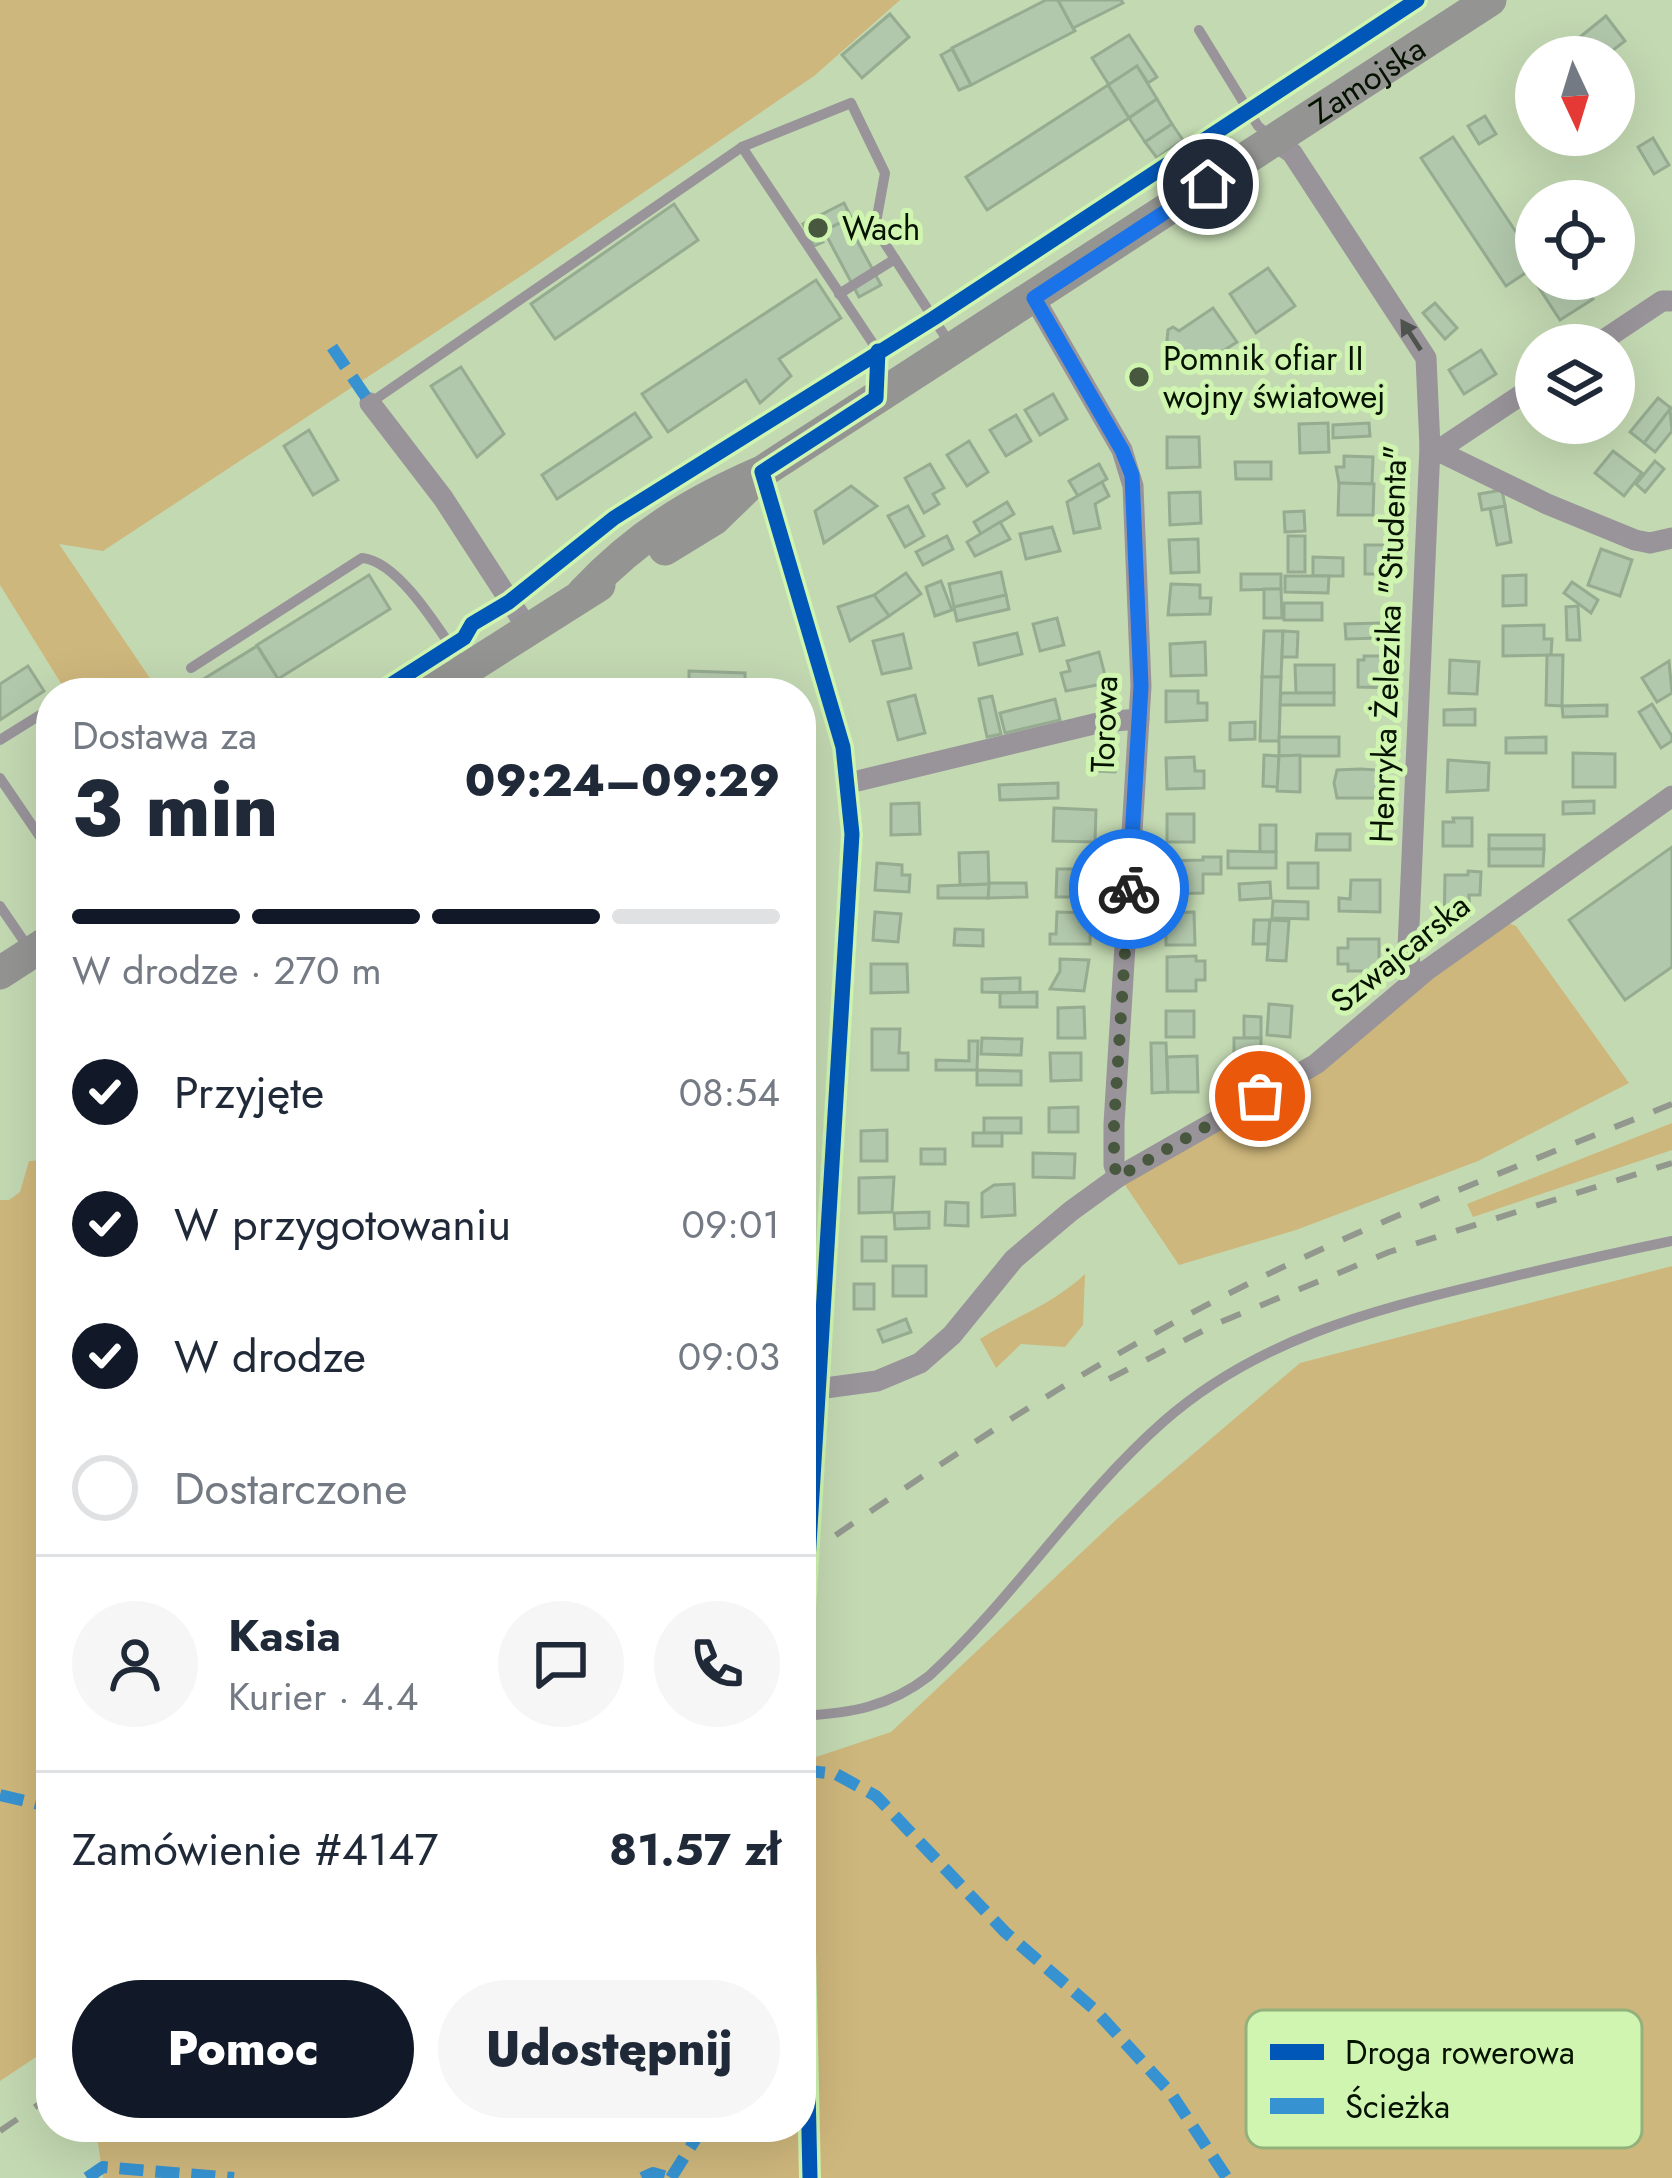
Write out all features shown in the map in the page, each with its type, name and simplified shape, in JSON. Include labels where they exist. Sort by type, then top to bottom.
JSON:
[{"type":"main road","name":"Zamojska","points":[[452,678],[583,593],[714,519],[762,472],[1490,0]]},
{"type":"main road","points":[[0,973],[36,949]]},
{"type":"street","name":"Henryka Żelezika \"Studenta\"","points":[[1276,141],[1292,153],[1426,358],[1434,449],[1408,948],[1412,981]]},
{"type":"street","name":"Torowa","points":[[1034,298],[1132,475],[1141,686],[1114,1124],[1118,1177]]},
{"type":"street","points":[[1628,324],[1662,301],[1670,301]]},
{"type":"street","points":[[1434,449],[1515,398]]},
{"type":"street","points":[[370,403],[443,498],[528,629]]},
{"type":"street","points":[[1434,449],[1547,505],[1635,540],[1650,543],[1672,538]]},
{"type":"street","points":[[762,472],[843,746],[853,834],[816,1430]]},
{"type":"street","points":[[849,783],[1102,722],[1139,718]]},
{"type":"street","name":"Szwajcarska","points":[[818,1389],[877,1381],[920,1363],[952,1335],[1014,1258],[1118,1177],[1316,1064],[1412,981],[1672,796]]},
{"type":"street","points":[[809,2142],[810,2178]]},
{"type":"lane","points":[[1199,30],[1258,126],[1276,141]]},
{"type":"lane","points":[[370,403],[742,147],[851,104],[885,173],[875,228],[952,348]]},
{"type":"lane","points":[[742,147],[878,352],[876,398]]},
{"type":"lane","points":[[839,294],[895,259]]},
{"type":"lane","points":[[190,668],[362,558],[370,558],[392,569],[466,669]]},
{"type":"lane","points":[[0,740],[36,718]]},
{"type":"lane","points":[[0,778],[36,831]]},
{"type":"lane","points":[[0,905],[36,941]]},
{"type":"lane","points":[[816,1714],[872,1708],[929,1676],[1154,1431],[1192,1398],[1267,1352],[1384,1307],[1672,1241]]},
{"type":"shaded area","points":[[0,0],[900,0],[814,76],[103,551],[59,544],[150,678],[58,678],[0,585]]},
{"type":"shaded area","points":[[1508,923],[1516,926],[1629,1083],[1478,1161],[1296,1230],[1179,1265],[1123,1182]]},
{"type":"shaded area","points":[[1672,1123],[1672,1150],[1473,1217],[1467,1204]]},
{"type":"shaded area","points":[[29,1161],[36,1161],[36,2057],[0,2081],[0,1200],[20,1192]]},
{"type":"shaded area","points":[[1672,1266],[1672,2178],[103,2178],[98,2142],[816,2142],[816,1757],[891,1732],[1118,1518],[1300,1363]]},
{"type":"shaded area","points":[[1085,1274],[1083,1325],[1065,1347],[1021,1344],[996,1368],[980,1339],[1048,1302]]},
{"type":"building","points":[[1046,0],[1058,0],[1075,31],[971,85],[952,48]]},
{"type":"building","points":[[1058,0],[1121,0],[1123,3],[1073,28]]},
{"type":"building","points":[[890,14],[909,37],[862,78],[842,55]]},
{"type":"building","points":[[1606,16],[1621,36],[1581,36]]},
{"type":"building","points":[[1129,35],[1157,77],[1148,83],[1137,66],[1109,85],[1092,58]]},
{"type":"building","points":[[952,49],[971,85],[959,90],[941,55]]},
{"type":"building","points":[[1137,66],[1157,99],[1129,118],[1108,85]]},
{"type":"building","points":[[1108,85],[1129,118],[987,210],[966,177]]},
{"type":"building","points":[[1157,99],[1172,124],[1145,142],[1129,118]]},
{"type":"building","points":[[1485,116],[1496,134],[1479,144],[1468,126]]},
{"type":"building","points":[[1172,124],[1183,140],[1157,158],[1145,142]]},
{"type":"building","points":[[1453,137],[1515,230],[1515,280],[1506,286],[1421,158]]},
{"type":"building","points":[[1653,138],[1669,165],[1654,174],[1638,147]]},
{"type":"building","name":"Wach","points":[[844,203],[851,217],[819,234],[823,242],[814,246],[803,224]]},
{"type":"building","points":[[674,204],[698,240],[555,339],[531,304]]},
{"type":"building","points":[[846,220],[881,285],[859,297],[824,231]]},
{"type":"building","points":[[1268,268],[1295,306],[1256,333],[1230,294]]},
{"type":"building","points":[[816,280],[841,318],[779,359],[791,376],[760,403],[746,380],[668,432],[642,394]]},
{"type":"building","points":[[1547,300],[1591,300],[1560,320]]},
{"type":"building","points":[[1435,303],[1457,328],[1445,339],[1423,313]]},
{"type":"building","points":[[1213,308],[1237,342],[1209,360],[1203,352],[1182,361],[1167,340],[1168,330],[1179,331]]},
{"type":"building","points":[[1481,350],[1496,374],[1464,394],[1449,370]]},
{"type":"building","points":[[461,367],[504,434],[477,457],[431,386]]},
{"type":"building","points":[[1053,394],[1067,419],[1040,435],[1025,410]]},
{"type":"building","points":[[1658,398],[1671,408],[1644,443],[1635,436],[1635,426]]},
{"type":"building","points":[[1670,409],[1672,431],[1655,452],[1644,443]]},
{"type":"building","points":[[635,413],[651,437],[557,499],[542,475]]},
{"type":"building","points":[[1016,415],[1031,441],[1006,456],[990,430]]},
{"type":"building","points":[[1328,423],[1329,452],[1300,453],[1299,424]]},
{"type":"building","points":[[1369,423],[1370,436],[1333,438],[1333,425]]},
{"type":"building","points":[[309,430],[338,480],[313,495],[284,446]]},
{"type":"building","points":[[1167,437],[1199,437],[1200,467],[1167,468]]},
{"type":"building","points":[[969,441],[988,472],[967,486],[947,455]]},
{"type":"building","points":[[1613,451],[1642,473],[1624,496],[1595,473]]},
{"type":"building","points":[[1344,456],[1373,457],[1372,484],[1339,483],[1336,467],[1344,467]]},
{"type":"building","points":[[1655,461],[1664,469],[1645,492],[1636,484]]},
{"type":"building","points":[[1235,462],[1271,462],[1271,479],[1236,479]]},
{"type":"building","points":[[930,464],[944,488],[933,494],[939,504],[924,513],[905,478]]},
{"type":"building","points":[[1099,464],[1107,479],[1078,496],[1069,481]]},
{"type":"building","points":[[1102,482],[1109,496],[1095,504],[1100,528],[1074,533],[1067,502]]},
{"type":"building","points":[[1339,483],[1374,484],[1373,515],[1338,515]]},
{"type":"building","points":[[851,486],[877,506],[824,543],[815,511]]},
{"type":"building","points":[[1502,490],[1505,506],[1482,510],[1479,494]]},
{"type":"building","points":[[1200,492],[1201,523],[1170,525],[1169,493]]},
{"type":"building","points":[[1007,502],[1014,514],[981,534],[974,522]]},
{"type":"building","points":[[908,506],[924,536],[905,547],[888,516]]},
{"type":"building","points":[[1505,506],[1511,542],[1497,545],[1490,509]]},
{"type":"building","points":[[1304,511],[1305,531],[1285,532],[1284,512]]},
{"type":"building","points":[[1000,522],[1010,539],[975,556],[967,542]]},
{"type":"building","points":[[1052,527],[1060,551],[1026,559],[1020,534]]},
{"type":"building","points":[[947,536],[953,549],[923,565],[916,552]]},
{"type":"building","points":[[1288,536],[1305,536],[1305,572],[1288,572]]},
{"type":"building","points":[[1198,539],[1199,572],[1171,573],[1169,540]]},
{"type":"building","points":[[1365,545],[1399,545],[1399,574],[1365,574]]},
{"type":"building","points":[[1601,549],[1632,560],[1620,596],[1588,585]]},
{"type":"building","points":[[1313,557],[1343,558],[1343,576],[1313,576]]},
{"type":"building","points":[[1001,572],[1006,595],[954,607],[949,584]]},
{"type":"building","points":[[906,573],[921,594],[889,616],[874,595]]},
{"type":"building","points":[[1241,574],[1281,574],[1281,589],[1241,590]]},
{"type":"building","points":[[369,575],[390,609],[280,678],[257,645]]},
{"type":"building","points":[[1526,575],[1526,605],[1503,606],[1503,576]]},
{"type":"building","points":[[1285,576],[1329,576],[1328,593],[1285,592]]},
{"type":"building","points":[[941,581],[952,610],[935,616],[926,587]]},
{"type":"building","points":[[1572,582],[1598,600],[1591,613],[1564,593]]},
{"type":"building","points":[[1171,584],[1200,585],[1200,598],[1211,598],[1210,614],[1168,615]]},
{"type":"building","points":[[1264,589],[1281,589],[1282,618],[1264,618]]},
{"type":"building","points":[[874,595],[889,616],[850,641],[838,607]]},
{"type":"building","points":[[1006,595],[1009,609],[957,621],[954,607]]},
{"type":"building","points":[[1284,603],[1322,603],[1322,620],[1284,620]]},
{"type":"building","points":[[1578,606],[1580,640],[1567,640],[1566,607]]},
{"type":"building","points":[[1057,618],[1064,645],[1040,651],[1033,624]]},
{"type":"building","points":[[1379,623],[1379,638],[1346,639],[1345,624]]},
{"type":"building","points":[[1544,625],[1544,639],[1552,639],[1551,655],[1503,656],[1503,626]]},
{"type":"building","points":[[1264,631],[1283,631],[1281,677],[1262,677]]},
{"type":"building","points":[[1283,631],[1298,632],[1297,657],[1282,657]]},
{"type":"building","points":[[1017,633],[1022,654],[979,665],[974,643]]},
{"type":"building","points":[[903,634],[911,668],[882,674],[873,641]]},
{"type":"building","points":[[1205,642],[1206,675],[1171,676],[1170,644]]},
{"type":"building","points":[[257,646],[277,678],[205,678]]},
{"type":"building","points":[[1099,652],[1107,683],[1066,691],[1061,673],[1070,671],[1067,661]]},
{"type":"building","points":[[1547,655],[1563,655],[1562,706],[1546,705]]},
{"type":"building","points":[[1395,656],[1395,688],[1358,687],[1358,660]]},
{"type":"building","points":[[1450,660],[1479,662],[1477,694],[1449,693]]},
{"type":"building","points":[[1669,661],[1672,693],[1657,702],[1642,678]]},
{"type":"building","points":[[1295,665],[1334,665],[1334,693],[1296,693]]},
{"type":"building","points":[[28,666],[36,678],[36,696],[0,720],[0,684]]},
{"type":"building","points":[[689,671],[745,673],[745,678],[689,678]]},
{"type":"building","points":[[1262,677],[1281,677],[1279,741],[1260,741]]},
{"type":"building","points":[[1166,691],[1198,691],[1198,703],[1207,703],[1207,720],[1166,722]]},
{"type":"building","points":[[1281,693],[1334,693],[1334,705],[1280,705]]},
{"type":"building","points":[[915,695],[925,733],[898,740],[888,702]]},
{"type":"building","points":[[992,696],[1001,734],[987,737],[979,699]]},
{"type":"building","points":[[1055,699],[1060,720],[1005,733],[1000,713]]},
{"type":"building","points":[[1652,704],[1672,736],[1661,748],[1639,712]]},
{"type":"building","points":[[1607,705],[1607,716],[1563,717],[1562,706]]},
{"type":"building","points":[[1475,709],[1475,725],[1444,725],[1444,710]]},
{"type":"building","points":[[1255,722],[1255,739],[1230,740],[1230,723]]},
{"type":"building","points":[[1279,737],[1339,737],[1339,756],[1279,756]]},
{"type":"building","points":[[1546,737],[1546,753],[1506,753],[1506,738]]},
{"type":"building","points":[[1098,746],[1116,746],[1115,772],[1097,771]]},
{"type":"building","points":[[1573,753],[1615,754],[1615,787],[1573,787]]},
{"type":"building","points":[[1264,755],[1279,756],[1278,787],[1263,786]]},
{"type":"building","points":[[1300,755],[1300,792],[1277,791],[1279,756]]},
{"type":"building","points":[[1194,757],[1195,771],[1204,771],[1204,788],[1167,789],[1166,758]]},
{"type":"building","points":[[1448,760],[1489,763],[1488,790],[1447,792]]},
{"type":"building","points":[[1337,770],[1376,770],[1380,780],[1376,798],[1337,798]]},
{"type":"building","points":[[1058,783],[1058,798],[1000,800],[999,785]]},
{"type":"building","points":[[1594,801],[1594,813],[1563,814],[1563,802]]},
{"type":"building","points":[[919,803],[920,834],[891,835],[891,804]]},
{"type":"building","points":[[1054,808],[1096,810],[1095,842],[1053,841]]},
{"type":"building","points":[[1167,814],[1194,814],[1194,842],[1167,842]]},
{"type":"building","points":[[1453,818],[1472,818],[1472,846],[1443,846],[1443,822],[1454,822]]},
{"type":"building","points":[[1260,825],[1276,825],[1276,852],[1260,852]]},
{"type":"building","points":[[1317,834],[1350,834],[1350,850],[1316,850]]},
{"type":"building","points":[[1489,835],[1544,835],[1544,849],[1489,849]]},
{"type":"building","points":[[1672,847],[1672,967],[1625,1000],[1569,920]]},
{"type":"building","points":[[1489,849],[1544,849],[1543,866],[1489,866]]},
{"type":"building","points":[[1228,851],[1276,852],[1276,868],[1228,868]]},
{"type":"building","points":[[988,852],[989,884],[960,885],[959,853]]},
{"type":"building","points":[[1221,857],[1221,874],[1203,874],[1203,893],[1166,894],[1166,861]]},
{"type":"building","points":[[877,863],[902,865],[902,875],[910,875],[909,892],[875,890]]},
{"type":"building","points":[[1288,863],[1318,863],[1318,888],[1288,888]]},
{"type":"building","points":[[1057,869],[1093,869],[1092,897],[1056,897]]},
{"type":"building","points":[[1468,871],[1481,872],[1480,895],[1469,895],[1470,916],[1444,931],[1445,875],[1468,875]]},
{"type":"building","points":[[1351,880],[1380,880],[1380,912],[1339,911],[1339,898],[1350,899]]},
{"type":"building","points":[[1270,882],[1271,898],[1240,900],[1239,884]]},
{"type":"building","points":[[989,883],[1026,883],[1027,897],[988,898]]},
{"type":"building","points":[[989,884],[988,898],[938,898],[938,886]]},
{"type":"building","points":[[1273,901],[1308,902],[1308,919],[1272,918]]},
{"type":"building","points":[[875,912],[901,914],[898,942],[873,940]]},
{"type":"building","points":[[1057,912],[1091,913],[1090,944],[1050,944],[1050,934],[1056,934]]},
{"type":"building","points":[[1194,912],[1195,945],[1166,945],[1166,913]]},
{"type":"building","points":[[1254,920],[1270,920],[1268,944],[1253,944]]},
{"type":"building","points":[[1270,920],[1289,921],[1286,961],[1267,960]]},
{"type":"building","points":[[955,929],[983,930],[983,946],[954,945]]},
{"type":"building","points":[[1348,939],[1379,939],[1379,971],[1348,971],[1348,964],[1338,964],[1338,948],[1348,948]]},
{"type":"building","points":[[1196,956],[1196,961],[1205,961],[1205,980],[1196,980],[1196,991],[1167,991],[1167,957]]},
{"type":"building","points":[[1060,959],[1089,960],[1084,991],[1050,989],[1060,971]]},
{"type":"building","points":[[871,964],[907,964],[908,992],[871,993]]},
{"type":"building","points":[[1020,978],[1020,993],[982,992],[982,979]]},
{"type":"building","points":[[1037,992],[1037,1007],[1000,1007],[1000,993]]},
{"type":"building","points":[[1269,1004],[1292,1006],[1290,1037],[1267,1035]]},
{"type":"building","points":[[1084,1007],[1085,1038],[1058,1038],[1058,1008]]},
{"type":"building","points":[[1166,1011],[1194,1011],[1194,1037],[1166,1037]]},
{"type":"building","points":[[1244,1016],[1261,1017],[1261,1038],[1244,1038]]},
{"type":"building","points":[[872,1029],[900,1029],[899,1053],[908,1053],[908,1070],[872,1070]]},
{"type":"building","points":[[982,1038],[1022,1039],[1021,1055],[981,1054]]},
{"type":"building","points":[[1234,1038],[1261,1038],[1260,1075],[1234,1075]]},
{"type":"building","points":[[969,1041],[978,1041],[977,1070],[936,1070],[936,1060],[969,1061]]},
{"type":"building","points":[[1151,1043],[1166,1043],[1168,1092],[1152,1093]]},
{"type":"building","points":[[1050,1053],[1081,1053],[1081,1080],[1051,1081]]},
{"type":"building","points":[[1197,1056],[1198,1092],[1168,1092],[1167,1057]]},
{"type":"building","points":[[977,1070],[1021,1071],[1021,1085],[977,1085]]},
{"type":"building","points":[[1078,1107],[1078,1132],[1049,1132],[1049,1108]]},
{"type":"building","points":[[984,1118],[1021,1118],[1021,1133],[984,1133]]},
{"type":"building","points":[[887,1130],[887,1161],[861,1161],[861,1131]]},
{"type":"building","points":[[973,1133],[1002,1133],[1002,1146],[973,1146]]},
{"type":"building","points":[[921,1149],[945,1149],[945,1164],[921,1164]]},
{"type":"building","points":[[1033,1153],[1075,1154],[1074,1178],[1033,1177]]},
{"type":"building","points":[[894,1177],[892,1212],[859,1213],[859,1178]]},
{"type":"building","points":[[1014,1184],[1015,1215],[982,1217],[982,1193],[994,1185]]},
{"type":"building","points":[[946,1202],[968,1203],[968,1226],[945,1225]]},
{"type":"building","points":[[929,1212],[929,1228],[895,1229],[894,1213]]},
{"type":"building","points":[[862,1237],[886,1237],[886,1261],[862,1261]]},
{"type":"building","points":[[893,1266],[926,1266],[926,1296],[893,1296]]},
{"type":"building","points":[[854,1284],[874,1284],[874,1309],[854,1309]]},
{"type":"building","points":[[906,1319],[911,1332],[883,1342],[878,1330]]},
{"type":"railway","points":[[816,1549],[1025,1410],[1200,1309],[1362,1231],[1672,1104]]},
{"type":"railway","points":[[1109,1379],[1216,1324],[1389,1252],[1672,1163]]},
{"type":"railway","points":[[0,2131],[36,2106]]},
{"type":"marked path","points":[[332,347],[370,403]]},
{"type":"marked path","points":[[816,1772],[836,1774],[876,1796],[1005,1932],[1094,2009],[1170,2092],[1227,2178]]},
{"type":"marked path","points":[[0,1795],[36,1803]]},
{"type":"marked path","points":[[671,2178],[694,2142]]},
{"type":"marked path","points":[[87,2178],[103,2167],[234,2178]]},
{"type":"marked path","points":[[642,2178],[653,2173],[671,2178]]},
{"type":"cycle path","points":[[401,678],[464,638],[472,624],[509,602],[614,518],[934,318],[1417,0]]},
{"type":"cycle path","points":[[816,1429],[852,834],[843,747],[762,472],[876,398],[878,351]]},
{"type":"cycle path","points":[[809,2142],[810,2178]]},
{"type":"way so far","points":[[1129,889],[1114,1124],[1118,1177],[1260,1096]]},
{"type":"place","name":"Wach","points":[[818,228]]},
{"type":"place","name":"Pomnik ofiar II wojny światowej","points":[[1139,377]]},
{"type":"route","points":[[1129,889],[1141,686],[1132,475],[1034,298],[1208,184]]}]
